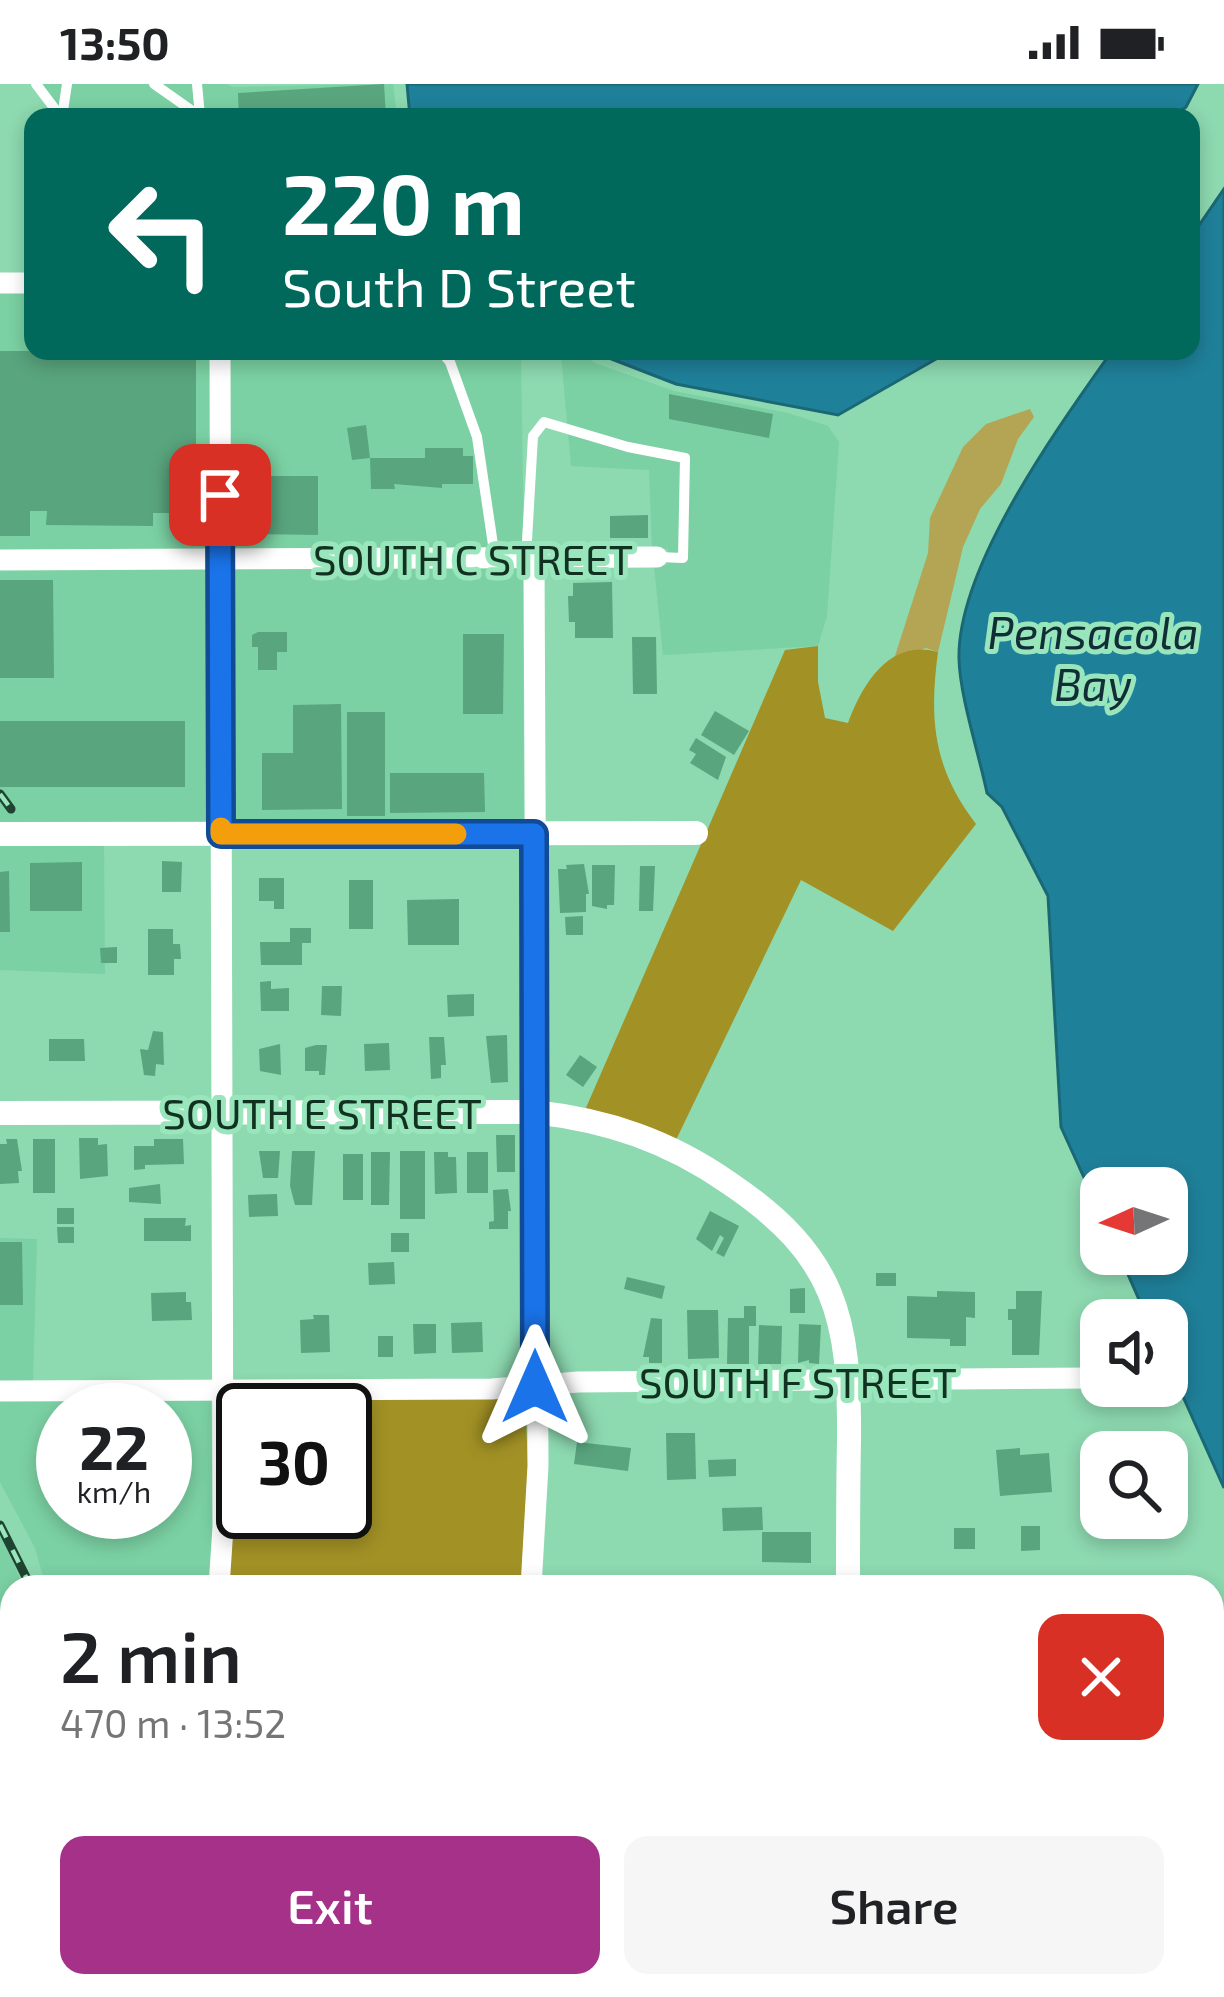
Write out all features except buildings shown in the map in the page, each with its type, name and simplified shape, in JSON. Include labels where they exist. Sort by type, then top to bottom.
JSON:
[{"type":"street","points":[[220,360],[221,1383]]},
{"type":"street","name":"SOUTH C STREET","points":[[0,560],[657,557]]},
{"type":"street","points":[[530,558],[538,1466],[532,1575]]},
{"type":"street","points":[[0,834],[696,833]]},
{"type":"street","name":"SOUTH E STREET","points":[[0,1113],[534,1112],[608,1124],[695,1160],[765,1207],[807,1251],[824,1279],[844,1337],[849,1382],[848,1575]]},
{"type":"street","name":"SOUTH F STREET","points":[[372,1389],[1080,1378]]},
{"type":"street","name":"SOUTH F STREET","points":[[0,1391],[216,1390]]},
{"type":"street","points":[[220,1575],[222,1539]]},
{"type":"lane","points":[[36,84],[54,108]]},
{"type":"lane","points":[[154,84],[188,108]]},
{"type":"lane","points":[[449,360],[477,437],[495,558]]},
{"type":"lane","points":[[530,558],[533,436],[544,422],[685,458],[683,558],[657,557]]},
{"type":"shaded area","points":[[37,84],[393,84],[396,108],[54,108]]},
{"type":"shaded area","points":[[0,291],[24,291],[24,360],[210,360],[211,551],[0,551]]},
{"type":"shaded area","points":[[230,360],[521,360],[524,549],[230,551]]},
{"type":"shaded area","points":[[561,360],[590,360],[674,391],[788,413],[828,426],[839,442],[827,616],[818,646],[663,655],[654,566],[667,565],[668,549],[652,548],[649,470],[571,466]]},
{"type":"shaded area","points":[[1030,409],[1034,417],[963,547],[938,652],[926,648],[894,659],[928,553],[930,518],[963,447],[986,424]]},
{"type":"shaded area","points":[[523,567],[524,825],[231,825],[231,568]]},
{"type":"shaded area","points":[[0,568],[211,568],[211,825],[0,825]]},
{"type":"shaded area","points":[[818,646],[825,718],[848,723],[870,680],[892,658],[921,649],[938,652],[934,699],[938,742],[951,783],[976,824],[893,931],[801,880],[676,1140],[585,1110],[706,841],[785,650]]},
{"type":"shaded area","points":[[0,843],[104,843],[105,974],[0,970]]},
{"type":"shaded area","points":[[0,1238],[37,1239],[33,1382],[0,1382]]},
{"type":"shaded area","points":[[525,1396],[528,1466],[522,1575],[230,1575],[232,1539],[372,1539],[372,1399]]},
{"type":"shaded area","points":[[192,1399],[211,1399],[210,1575],[43,1575],[35,1548],[0,1482],[0,1400],[36,1400],[36,1539],[192,1539]]},
{"type":"shaded area","points":[[0,1529],[18,1575],[0,1575]]},
{"type":"water","points":[[407,84],[1198,84],[1185,108],[409,108]]},
{"type":"water","name":"Pensacola Bay","points":[[1224,189],[1224,1488],[1188,1407],[1188,1299],[1139,1299],[1128,1275],[1188,1275],[1188,1167],[1080,1169],[1061,1127],[1048,896],[1002,807],[987,793],[959,659],[963,622],[993,540],[1040,457],[1106,360],[1200,360],[1200,224]]},
{"type":"water","points":[[614,360],[934,360],[838,415],[676,384]]},
{"type":"railway","points":[[0,794],[11,809]]},
{"type":"railway","points":[[0,1525],[25,1575]]},
{"type":"slow traffic","points":[[221,828],[221,834],[456,834]]},
{"type":"route","points":[[220,495],[221,834],[534,834],[535,1387]]}]
